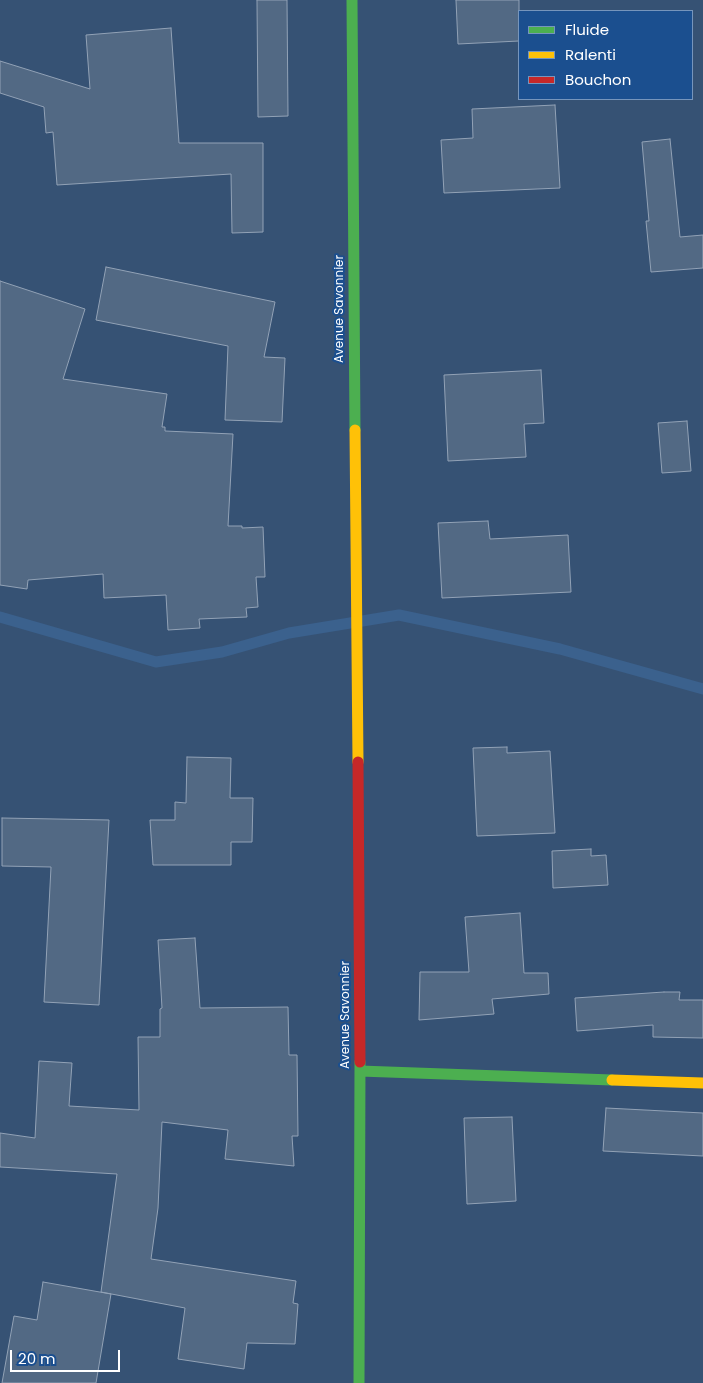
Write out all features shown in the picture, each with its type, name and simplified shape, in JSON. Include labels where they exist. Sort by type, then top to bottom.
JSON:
[{"type":"street","name":"Avenue Savonnier","points":[[352,0],[360,1072],[359,1383]]},
{"type":"street","points":[[360,1072],[703,1083]]},
{"type":"building","points":[[257,0],[287,0],[288,116],[258,117]]},
{"type":"building","points":[[456,0],[519,0],[518,41],[458,44]]},
{"type":"building","points":[[171,28],[179,143],[263,143],[263,232],[232,233],[231,174],[57,185],[53,132],[46,133],[44,107],[0,93],[0,61],[90,89],[86,35]]},
{"type":"building","points":[[555,105],[560,188],[444,193],[441,140],[473,138],[472,109]]},
{"type":"building","points":[[670,139],[680,237],[703,235],[703,268],[651,272],[646,221],[649,221],[642,142]]},
{"type":"building","points":[[106,267],[275,302],[264,357],[285,358],[282,422],[225,420],[228,346],[96,320]]},
{"type":"building","points":[[0,281],[85,309],[63,379],[167,394],[162,427],[165,427],[165,431],[233,434],[228,526],[242,526],[242,528],[263,527],[265,577],[256,577],[258,607],[246,608],[247,617],[199,619],[200,628],[168,630],[166,595],[104,598],[103,574],[28,580],[27,589],[0,585]]},
{"type":"building","points":[[541,370],[544,423],[524,424],[526,457],[448,461],[444,375]]},
{"type":"building","points":[[687,421],[691,471],[662,473],[658,423]]},
{"type":"building","points":[[488,521],[490,539],[568,535],[571,592],[442,598],[438,523]]},
{"type":"building","points":[[507,747],[507,753],[550,751],[555,833],[477,836],[473,748]]},
{"type":"building","points":[[187,757],[231,758],[230,798],[253,798],[252,842],[231,842],[231,865],[153,865],[150,820],[175,820],[175,802],[186,803]]},
{"type":"building","points":[[2,818],[109,820],[99,1005],[44,1002],[51,867],[2,866]]},
{"type":"building","points":[[591,849],[591,856],[606,855],[608,885],[553,888],[552,851]]},
{"type":"building","points":[[520,913],[524,973],[548,973],[549,994],[492,999],[494,1014],[419,1020],[420,972],[469,972],[465,917]]},
{"type":"building","points":[[195,938],[200,1008],[288,1007],[289,1055],[297,1055],[298,1136],[292,1136],[294,1166],[225,1159],[228,1130],[162,1122],[158,1208],[151,1259],[296,1281],[293,1303],[298,1304],[295,1344],[247,1343],[244,1369],[178,1359],[185,1308],[101,1292],[117,1174],[0,1167],[0,1133],[35,1138],[39,1061],[72,1063],[69,1106],[139,1110],[138,1037],[160,1037],[160,1009],[162,1008],[158,940]]},
{"type":"building","points":[[680,992],[679,1000],[703,1000],[703,1038],[653,1037],[653,1025],[577,1031],[575,998]]},
{"type":"building","points":[[606,1108],[703,1113],[703,1156],[603,1151]]},
{"type":"building","points":[[512,1117],[516,1201],[467,1204],[464,1118]]},
{"type":"building","points":[[43,1282],[111,1294],[96,1383],[2,1383],[14,1316],[37,1320]]},
{"type":"waterway","points":[[0,617],[156,662],[222,652],[289,633],[399,615],[560,649],[703,689]]},
{"type":"traffic: fast","points":[[352,0],[355,430]]},
{"type":"traffic: fast","points":[[359,1383],[360,1062]]},
{"type":"traffic: fast","points":[[360,1071],[612,1080]]},
{"type":"traffic: slow","points":[[355,430],[358,762]]},
{"type":"traffic: slow","points":[[612,1080],[703,1083]]},
{"type":"traffic: jam","points":[[358,762],[360,1062]]}]
